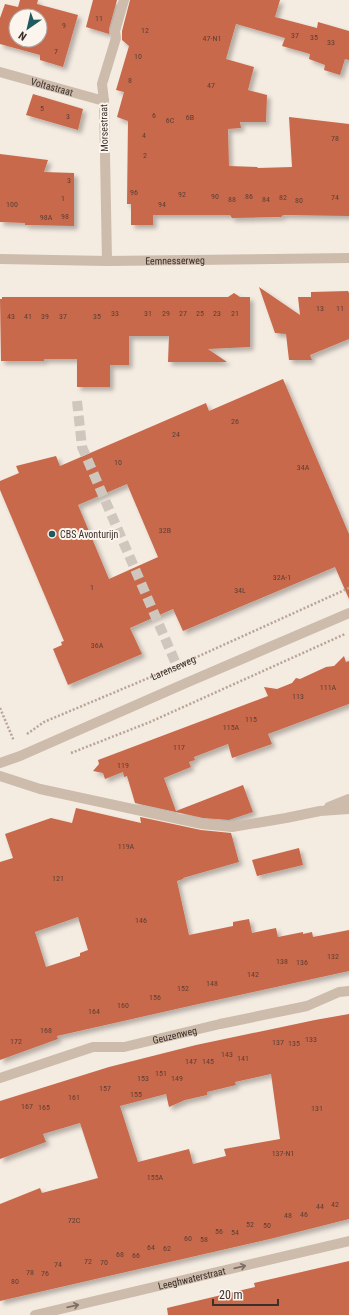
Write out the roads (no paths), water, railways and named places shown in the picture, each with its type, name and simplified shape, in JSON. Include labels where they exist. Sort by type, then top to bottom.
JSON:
[{"type":"street","name":"Morsestraat","points":[[107,261],[104,101],[102,84],[116,38],[115,31],[124,0]]},
{"type":"street","name":"Voltastraat","points":[[0,72],[104,101]]},
{"type":"street","name":"Eemnesserweg","points":[[0,259],[107,261],[349,258]]},
{"type":"street","name":"Larenseweg","points":[[0,763],[20,756],[349,613]]},
{"type":"street","points":[[0,776],[40,789],[202,824],[232,827],[320,811],[349,809]]},
{"type":"street","points":[[320,811],[349,799]]},
{"type":"street","name":"Geuzenweg","points":[[0,1078],[93,1047],[124,1047],[220,1024],[307,1006],[339,992],[349,991]]},
{"type":"street","name":"Leeghwaterstraat","points":[[35,1315],[349,1241]]},
{"type":"tunnel","points":[[77,401],[82,447],[177,666]]},
{"type":"place","name":"CBS Avonturijn","points":[[52,534]]}]
